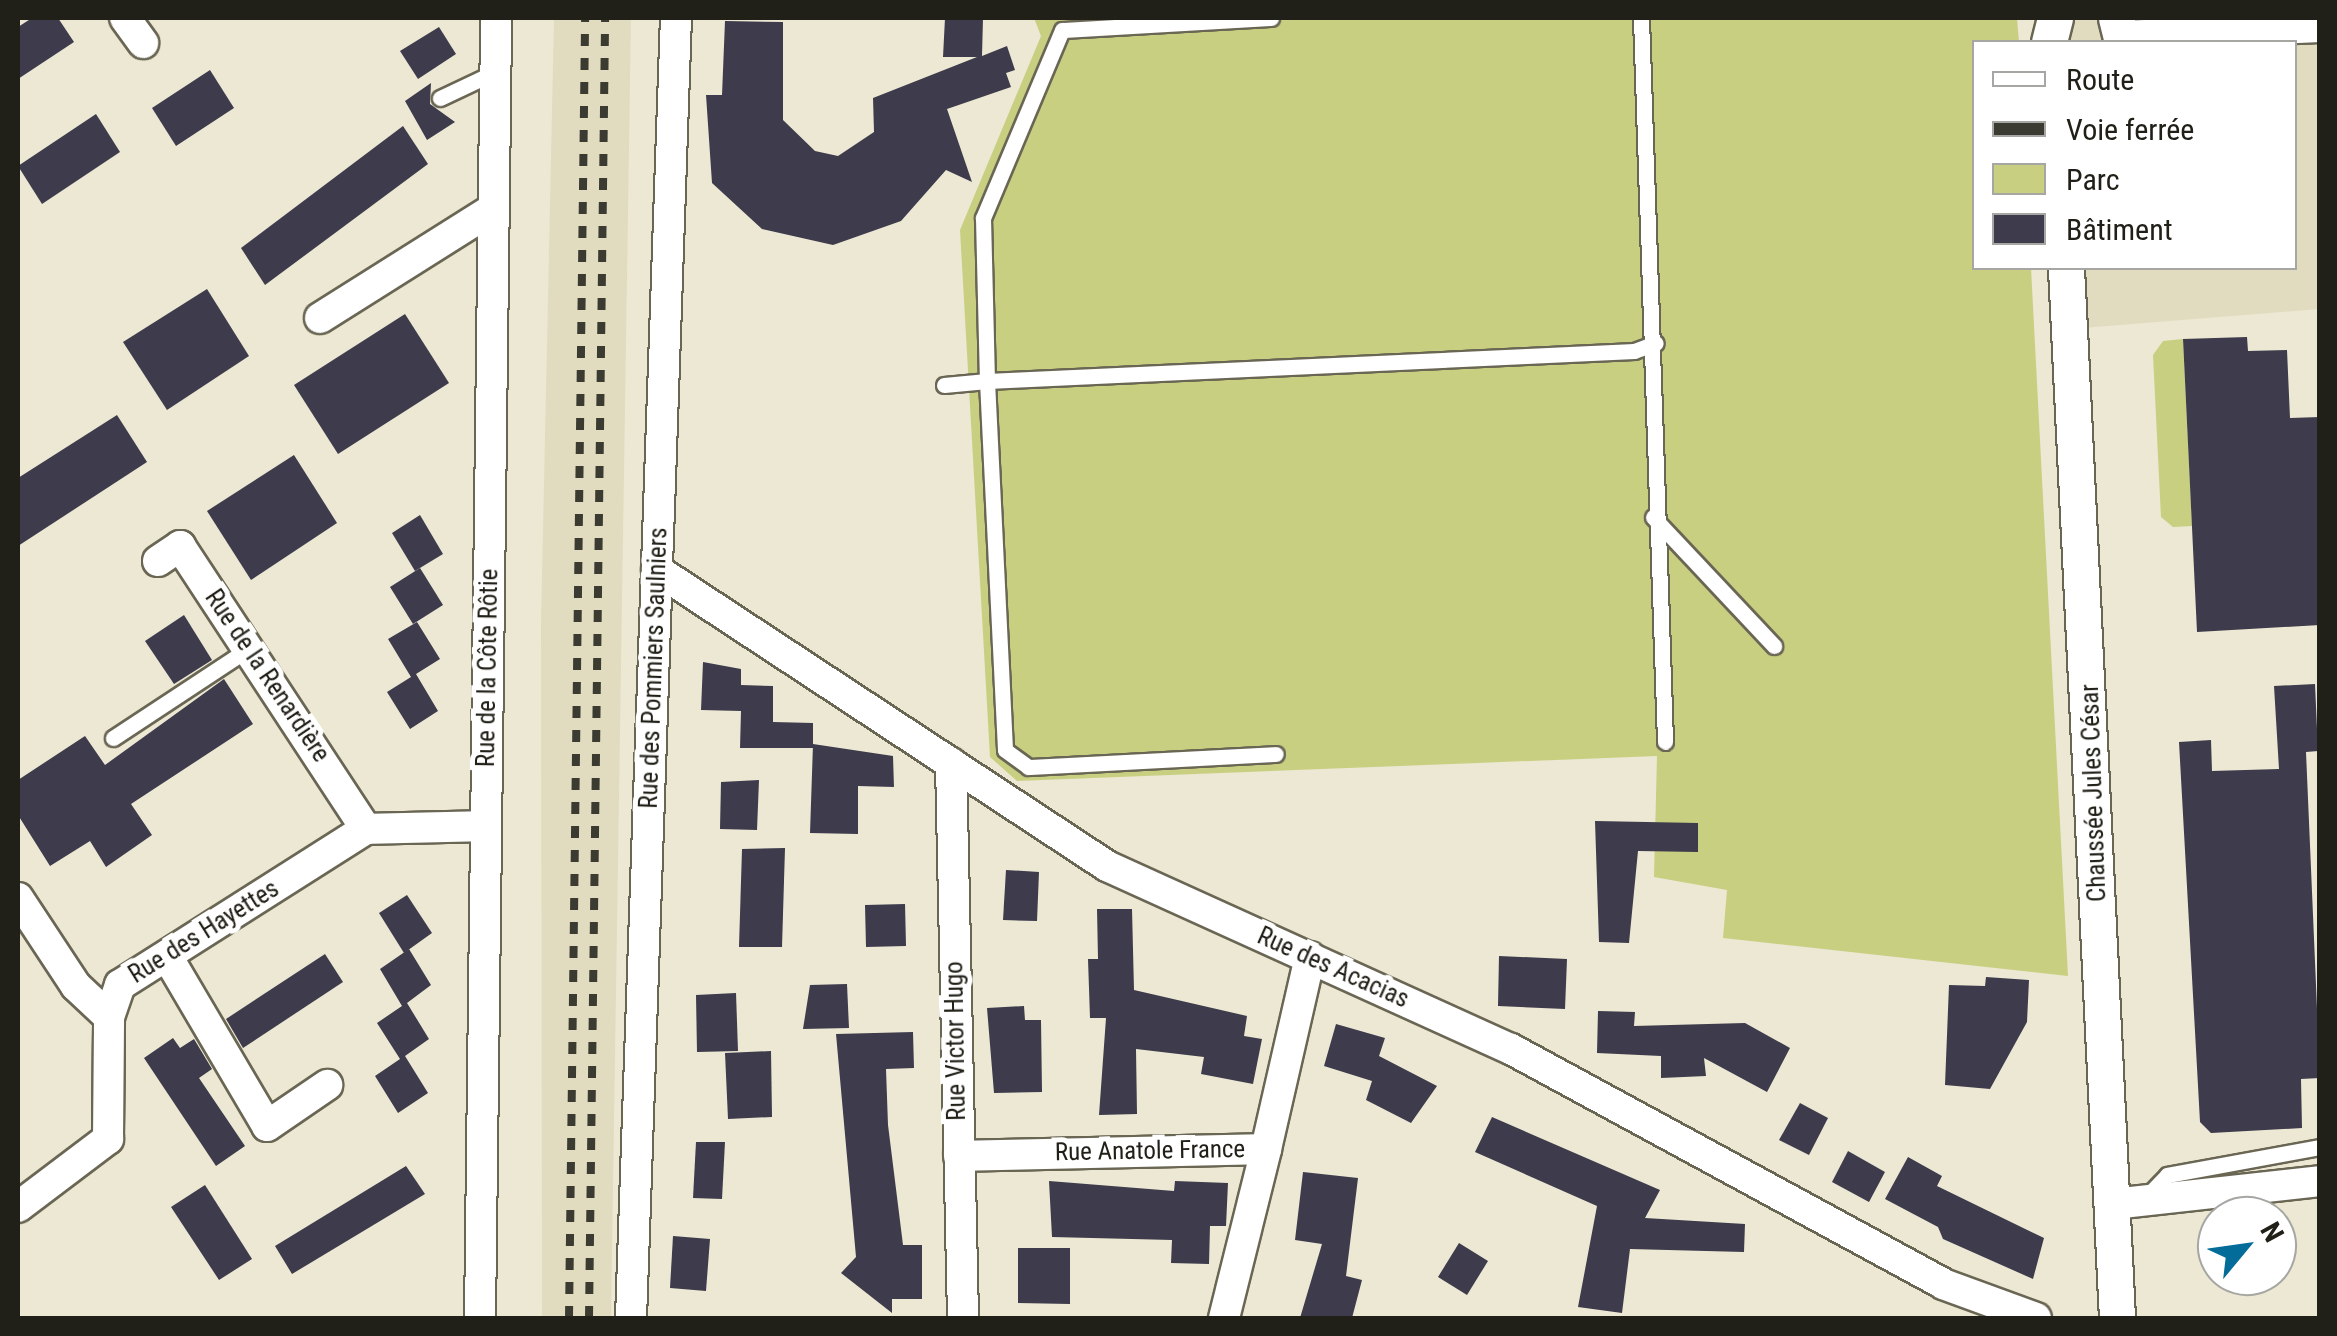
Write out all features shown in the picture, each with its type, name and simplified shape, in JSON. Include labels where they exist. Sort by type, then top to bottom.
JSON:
[{"type":"street","points":[[125,18],[144,43]]},
{"type":"street","name":"Rue de la Côte Rôtie","points":[[480,1318],[496,18]]},
{"type":"street","name":"Rue des Pommiers Saulniers","points":[[631,1318],[676,18]]},
{"type":"street","points":[[2120,32],[2227,37],[2320,27]]},
{"type":"street","points":[[320,318],[494,210]]},
{"type":"street","name":"Chaussée Jules César","points":[[2066,270],[2129,1202],[2117,1318]]},
{"type":"street","name":"Rue de la Renardière","points":[[158,561],[180,546],[366,829]]},
{"type":"street","name":"Rue des Acacias","points":[[657,570],[1107,866],[1511,1049],[1943,1284],[2036,1318]]},
{"type":"street","name":"Rue Victor Hugo","points":[[951,764],[962,1318]]},
{"type":"street","points":[[366,829],[485,826]]},
{"type":"street","name":"Rue des Hayettes","points":[[109,1017],[120,985],[366,829]]},
{"type":"street","points":[[18,898],[76,986],[109,1017],[108,1140],[18,1207]]},
{"type":"street","points":[[167,956],[267,1126],[327,1084]]},
{"type":"street","name":"Rue Anatole France","points":[[958,1156],[1266,1149],[1310,957]]},
{"type":"street","points":[[1224,1318],[1266,1149]]},
{"type":"street","points":[[2129,1202],[2320,1182]]},
{"type":"lane","points":[[1271,18],[1062,30],[982,218],[1005,750],[1028,767],[1276,754]]},
{"type":"lane","points":[[1641,18],[1656,342],[1647,399],[1665,742]]},
{"type":"lane","points":[[440,98],[495,72]]},
{"type":"lane","points":[[944,385],[1634,351],[1656,342]]},
{"type":"lane","points":[[1653,517],[1774,646]]},
{"type":"lane","points":[[113,738],[248,649]]},
{"type":"lane","points":[[2129,1202],[2167,1175],[2320,1147]]},
{"type":"shaded area","points":[[554,18],[631,18],[611,1318],[542,1318],[541,622]]},
{"type":"shaded area","points":[[2061,18],[2319,18],[2319,309],[2070,329],[2068,270],[2297,270],[2297,40],[2061,40]]},
{"type":"green space","points":[[1034,18],[2017,18],[2019,40],[1972,40],[1972,270],[2031,270],[2068,976],[1723,938],[1727,890],[1654,877],[1657,756],[1017,781],[990,757],[960,230],[1041,36]]},
{"type":"green space","points":[[2183,339],[2192,526],[2173,527],[2161,517],[2153,355],[2163,341]]},
{"type":"building","points":[[32,18],[58,18],[74,42],[18,79],[18,27]]},
{"type":"building","points":[[945,18],[983,18],[982,56],[1007,46],[1015,70],[1006,73],[1011,87],[947,109],[972,182],[946,170],[901,221],[833,245],[762,229],[712,183],[706,95],[722,95],[725,21],[783,22],[783,120],[815,151],[838,156],[874,132],[873,98],[977,57],[943,57]]},
{"type":"building","points":[[439,27],[456,54],[418,79],[400,51]]},
{"type":"building","points":[[210,70],[234,108],[176,146],[152,108]]},
{"type":"building","points":[[431,83],[430,104],[455,122],[427,140],[405,101]]},
{"type":"building","points":[[96,114],[120,152],[42,204],[18,166]]},
{"type":"building","points":[[403,126],[428,164],[265,285],[241,248]]},
{"type":"building","points":[[207,289],[249,356],[167,410],[123,342]]},
{"type":"building","points":[[405,314],[449,383],[338,454],[294,385]]},
{"type":"building","points":[[2247,337],[2248,351],[2287,350],[2290,418],[2320,417],[2320,625],[2197,632],[2183,339]]},
{"type":"building","points":[[117,415],[147,462],[18,546],[18,478]]},
{"type":"building","points":[[294,455],[337,523],[251,580],[207,511]]},
{"type":"building","points":[[420,515],[443,554],[415,571],[392,533]]},
{"type":"building","points":[[420,568],[443,605],[413,624],[390,587]]},
{"type":"building","points":[[184,615],[212,660],[174,684],[145,641]]},
{"type":"building","points":[[417,622],[440,659],[416,674],[438,711],[410,729],[387,692],[411,677],[388,639]]},
{"type":"building","points":[[703,662],[741,669],[741,685],[773,686],[773,722],[813,723],[813,748],[740,748],[741,711],[701,710]]},
{"type":"building","points":[[224,679],[253,724],[131,804],[152,835],[106,867],[90,841],[50,866],[18,815],[18,780],[85,736],[105,765]]},
{"type":"building","points":[[2315,684],[2318,751],[2306,752],[2320,1078],[2301,1079],[2302,1128],[2211,1133],[2200,1122],[2179,742],[2211,740],[2212,771],[2279,769],[2274,686]]},
{"type":"building","points":[[813,744],[893,756],[894,787],[858,786],[858,834],[810,833]]},
{"type":"building","points":[[759,780],[757,830],[720,829],[721,782]]},
{"type":"building","points":[[1595,821],[1698,823],[1698,852],[1638,851],[1629,943],[1599,942]]},
{"type":"building","points":[[785,848],[782,947],[739,947],[742,849]]},
{"type":"building","points":[[1006,870],[1039,872],[1037,921],[1003,920]]},
{"type":"building","points":[[407,895],[432,933],[404,953],[379,913]]},
{"type":"building","points":[[905,904],[906,946],[866,947],[865,905]]},
{"type":"building","points":[[1097,909],[1132,909],[1134,990],[1247,1016],[1244,1036],[1262,1039],[1253,1084],[1201,1074],[1204,1057],[1136,1049],[1137,1114],[1099,1115],[1106,1018],[1090,1018],[1088,959],[1098,959]]},
{"type":"building","points":[[409,949],[431,985],[407,1003],[429,1039],[405,1056],[428,1093],[398,1113],[375,1076],[400,1059],[377,1023],[402,1006],[380,969]]},
{"type":"building","points":[[325,954],[343,982],[243,1048],[226,1019]]},
{"type":"building","points":[[1499,956],[1567,959],[1565,1009],[1498,1006]]},
{"type":"building","points":[[1986,977],[2029,980],[2027,1022],[1990,1089],[1945,1085],[1949,985],[1985,986]]},
{"type":"building","points":[[847,984],[849,1028],[803,1029],[810,985]]},
{"type":"building","points":[[736,993],[738,1051],[697,1052],[696,995]]},
{"type":"building","points":[[1024,1006],[1025,1020],[1041,1020],[1042,1092],[994,1093],[987,1008]]},
{"type":"building","points":[[1598,1011],[1635,1012],[1634,1026],[1745,1023],[1790,1048],[1767,1092],[1704,1058],[1706,1076],[1661,1078],[1661,1056],[1597,1053]]},
{"type":"building","points":[[1336,1024],[1385,1038],[1379,1056],[1437,1086],[1411,1123],[1366,1100],[1372,1081],[1324,1066]]},
{"type":"building","points":[[913,1032],[914,1068],[886,1069],[888,1125],[903,1245],[922,1245],[922,1299],[892,1299],[892,1313],[841,1273],[856,1257],[836,1034]]},
{"type":"building","points":[[173,1038],[180,1048],[194,1039],[212,1069],[199,1078],[245,1146],[216,1166],[144,1058]]},
{"type":"building","points":[[771,1051],[772,1117],[728,1119],[725,1053]]},
{"type":"building","points":[[1800,1103],[1828,1118],[1809,1155],[1779,1140]]},
{"type":"building","points":[[1492,1117],[1660,1190],[1645,1218],[1745,1224],[1744,1252],[1630,1249],[1622,1313],[1578,1307],[1597,1206],[1475,1152]]},
{"type":"building","points":[[696,1142],[725,1142],[722,1199],[693,1198]]},
{"type":"building","points":[[1848,1151],[1885,1172],[1869,1202],[1832,1182]]},
{"type":"building","points":[[1908,1157],[1942,1176],[1937,1186],[2044,1238],[2033,1279],[1943,1239],[1938,1227],[1885,1199]]},
{"type":"building","points":[[406,1166],[425,1194],[292,1274],[275,1246]]},
{"type":"building","points":[[1303,1172],[1358,1178],[1346,1276],[1362,1280],[1352,1318],[1300,1318],[1322,1244],[1295,1240]]},
{"type":"building","points":[[1049,1181],[1174,1191],[1175,1181],[1228,1183],[1226,1226],[1210,1226],[1209,1264],[1171,1263],[1172,1240],[1052,1237]]},
{"type":"building","points":[[205,1185],[252,1259],[219,1280],[171,1207]]},
{"type":"building","points":[[673,1236],[710,1239],[706,1291],[670,1288]]},
{"type":"building","points":[[1459,1243],[1488,1261],[1467,1295],[1438,1277]]},
{"type":"building","points":[[1018,1248],[1070,1248],[1070,1304],[1018,1303]]},
{"type":"railway","points":[[569,1318],[585,18]]},
{"type":"railway","points":[[589,1318],[605,18]]}]
